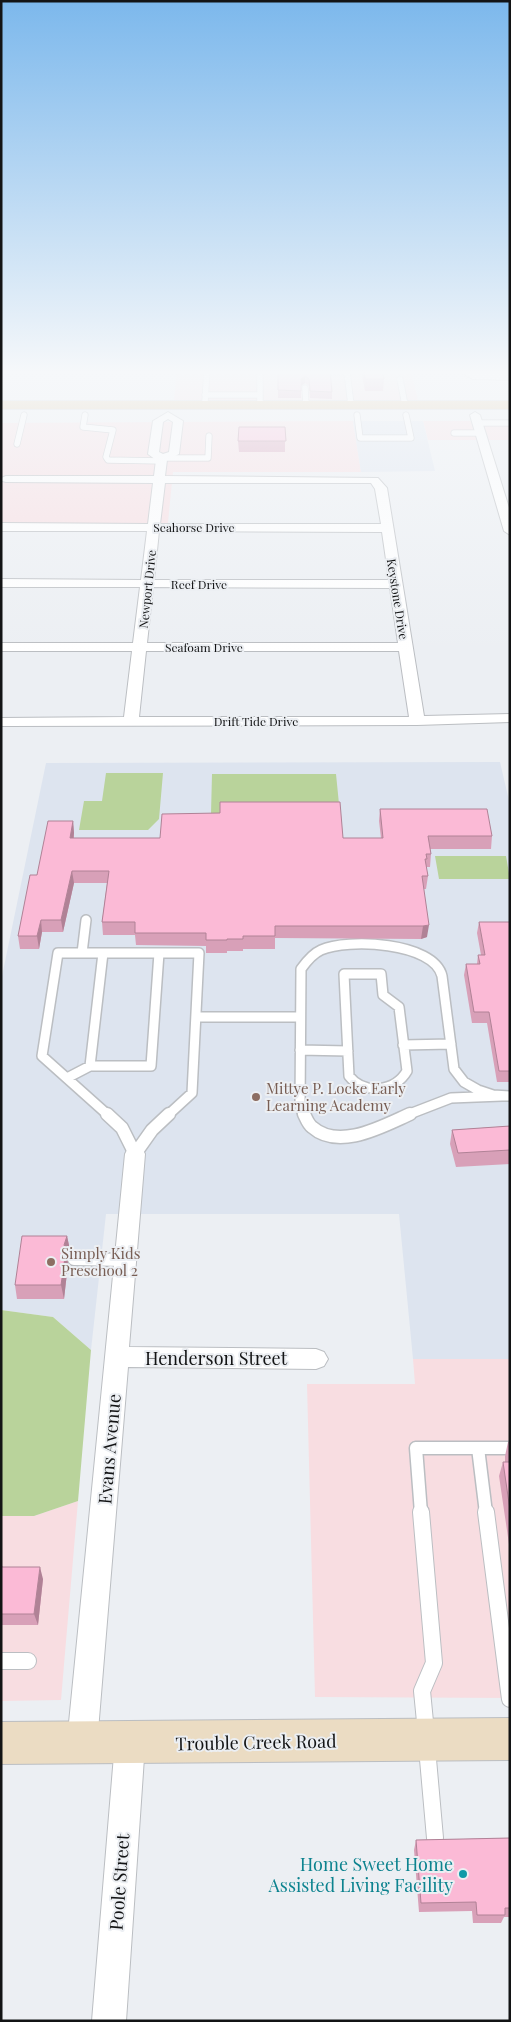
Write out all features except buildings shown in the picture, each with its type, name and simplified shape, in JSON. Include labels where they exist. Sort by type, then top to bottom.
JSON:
[{"type":"street","name":"Newport Drive","points":[[132,721],[162,464]]},
{"type":"street","points":[[490,464],[510,531]]},
{"type":"street","points":[[6,479],[374,480]]},
{"type":"street","name":"Keystone Drive","points":[[374,480],[381,488],[417,721]]},
{"type":"street","name":"Seahorse Drive","points":[[1,527],[388,528]]},
{"type":"street","name":"Reef Drive","points":[[1,583],[396,584]]},
{"type":"street","name":"Seafoam Drive","points":[[1,646],[406,647]]},
{"type":"street","name":"Drift Tide Drive","points":[[1,722],[417,721],[510,718]]},
{"type":"street","name":"Evans Avenue","points":[[82,1743],[135,1154]]},
{"type":"street","name":"Henderson Street","points":[[117,1358],[316,1358]]},
{"type":"street","name":"Trouble Creek Road","points":[[1,1744],[510,1739]]},
{"type":"street","name":"Poole Street","points":[[109,2021],[130,1743]]},
{"type":"lane","points":[[82,954],[86,920]]},
{"type":"lane","points":[[342,946],[387,946],[409,949],[426,957],[439,969],[454,1069],[459,1078],[468,1086],[483,1092],[504,1096],[473,1096],[445,1100],[353,1138],[326,1135],[313,1128],[304,1119],[300,1108],[301,968],[310,957],[323,949],[342,946]]},
{"type":"lane","points":[[67,1078],[90,1066],[152,1066],[160,953]]},
{"type":"lane","points":[[199,953],[192,1093],[152,1130],[135,1154],[122,1128],[42,1056],[58,954],[103,954],[199,953]]},
{"type":"lane","points":[[90,1066],[103,954]]},
{"type":"lane","points":[[344,974],[381,974],[383,995],[399,1007],[404,1045],[407,1071],[404,1078],[386,1088],[377,1089],[365,1088],[352,1081],[349,1076],[344,974]]},
{"type":"lane","points":[[197,1017],[300,1017]]},
{"type":"lane","points":[[404,1045],[450,1044]]},
{"type":"lane","points":[[300,1050],[348,1051]]},
{"type":"lane","points":[[74,1260],[126,1260]]},
{"type":"lane","points":[[435,1838],[422,1690],[434,1663],[416,1448],[510,1448]]},
{"type":"lane","points":[[478,1448],[506,1632],[509,1690]]},
{"type":"lane","points":[[1,1661],[28,1661]]},
{"type":"shaded area","points":[[1,464],[360,464],[361,472],[173,472],[167,532],[1,532]]},
{"type":"shaded area","points":[[360,464],[433,464],[435,471],[361,472]]},
{"type":"shaded area","name":"Mittye P. Locke Early Learning Academy","points":[[500,762],[510,805],[510,1359],[413,1359],[399,1214],[106,1214],[91,1350],[53,1317],[1,1310],[1,981],[46,763]]},
{"type":"shaded area","points":[[413,1359],[510,1359],[510,1698],[315,1697],[307,1384],[415,1384]]},
{"type":"shaded area","points":[[78,1501],[61,1700],[1,1701],[1,1516],[34,1516]]},
{"type":"green space","points":[[106,773],[163,773],[159,819],[148,830],[79,830],[84,801],[102,801]]},
{"type":"green space","points":[[212,774],[336,774],[340,814],[211,814]]},
{"type":"green space","points":[[435,856],[506,856],[510,879],[439,879]]},
{"type":"green space","points":[[1,1310],[53,1317],[91,1350],[78,1501],[34,1516],[1,1516]]},
{"type":"place","name":"Mittye P. Locke Early Learning Academy","points":[[256,1097]]},
{"type":"place","name":"Simply Kids Preschool 2","points":[[51,1262]]},
{"type":"place","name":"Home Sweet Home Assisted Living Facility","points":[[463,1874]]}]
